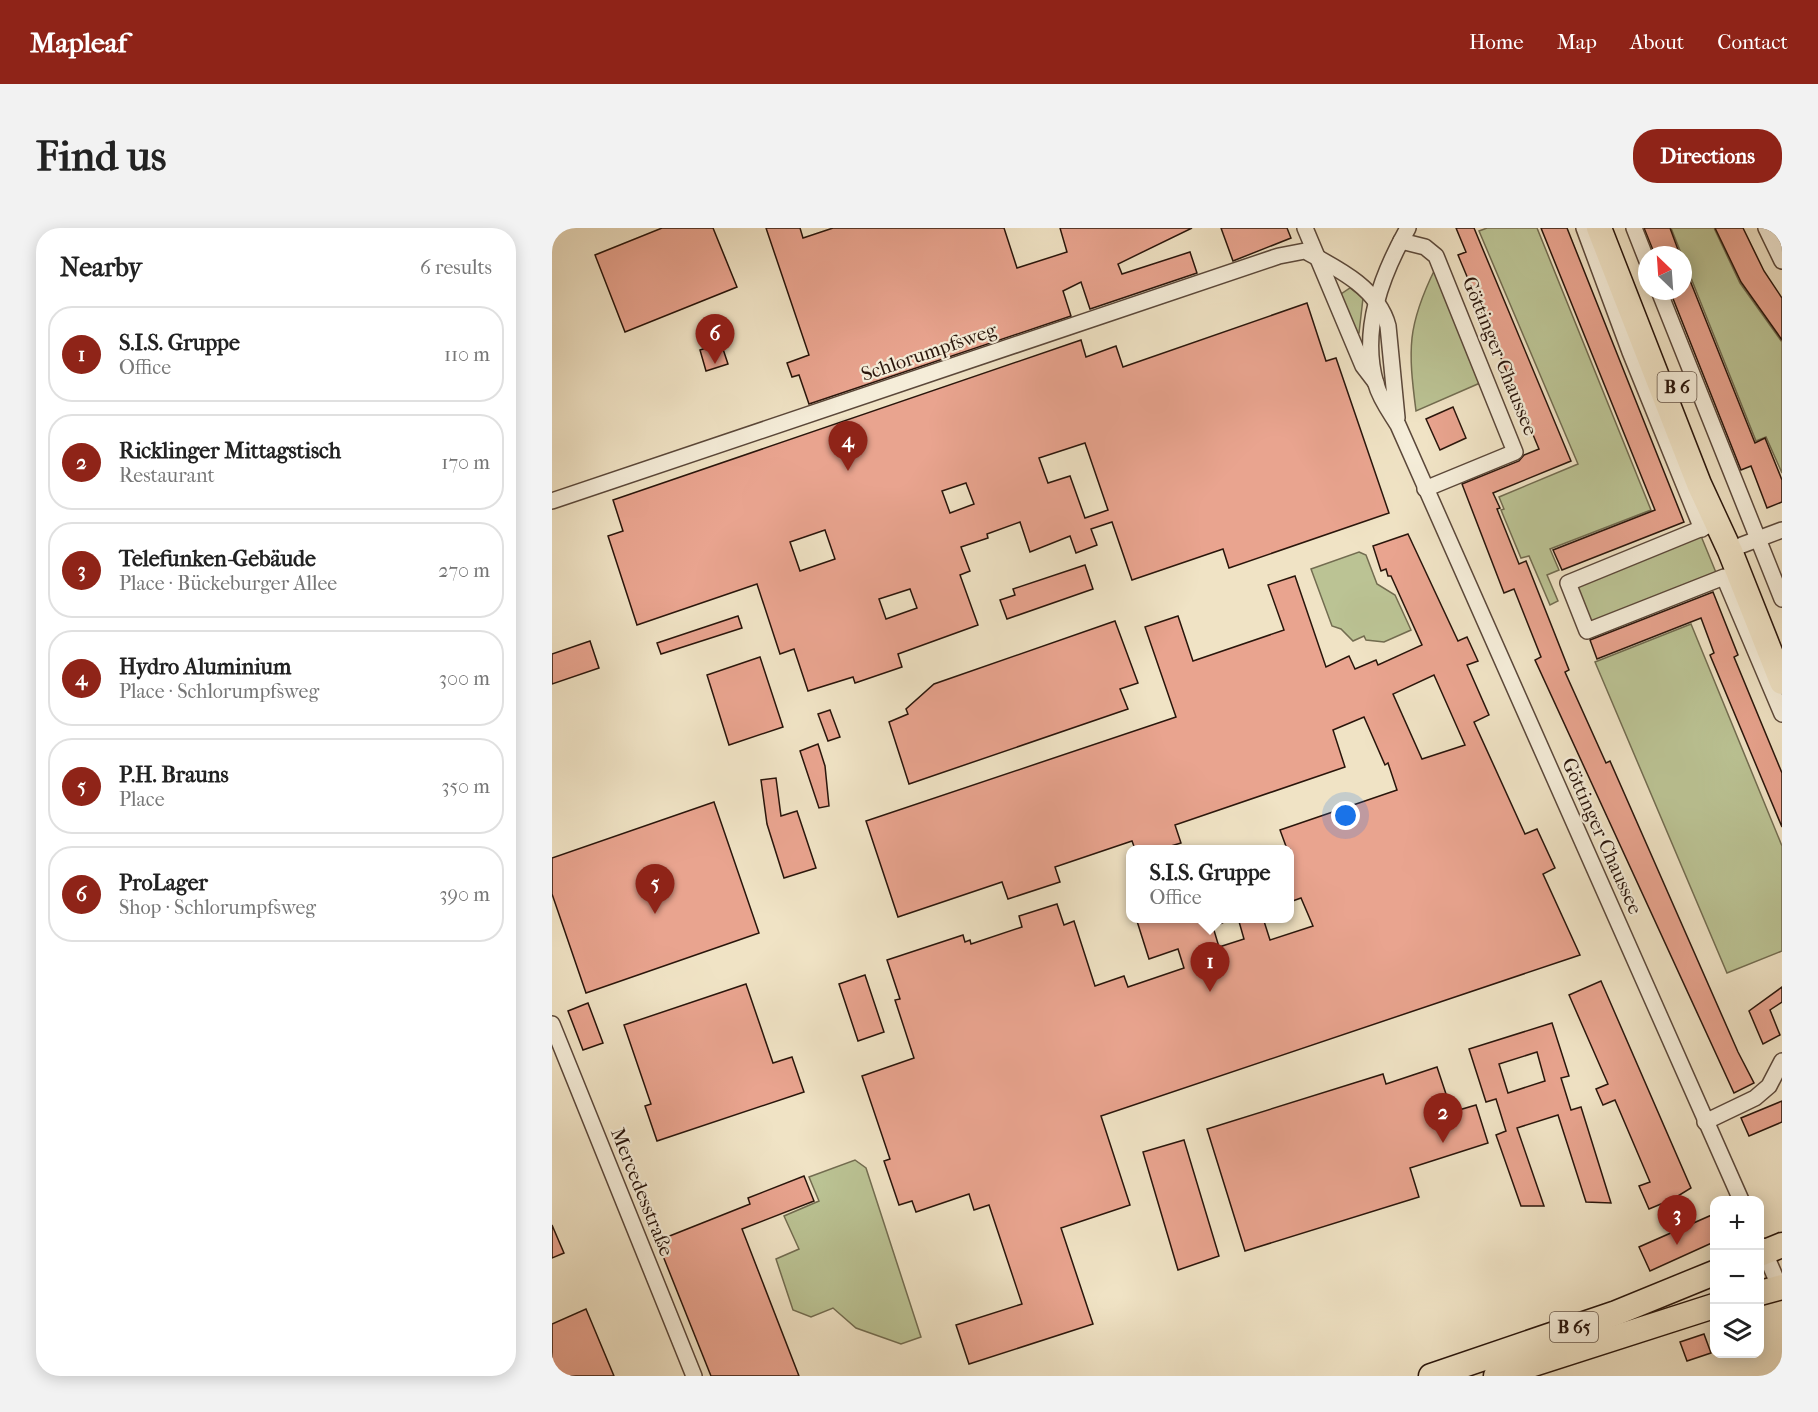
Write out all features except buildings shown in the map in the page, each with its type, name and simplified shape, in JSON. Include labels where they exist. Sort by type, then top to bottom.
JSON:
[{"type":"main road","name":"B 6","points":[[1599,228],[1637,350],[1699,484],[1710,526],[1782,682]]},
{"type":"main road","name":"B 6","points":[[1616,228],[1713,478],[1750,542],[1782,643]]},
{"type":"main road","name":"B 65","points":[[1431,1376],[1616,1313],[1710,1275]]},
{"type":"main road","name":"B 65","points":[[1496,1376],[1710,1307]]},
{"type":"street","name":"Göttinger Chaussee","points":[[1305,228],[1359,357],[1376,383],[1398,425],[1738,1196]]},
{"type":"street","points":[[1584,228],[1637,350]]},
{"type":"street","points":[[1634,228],[1641,246]]},
{"type":"street","points":[[1766,228],[1782,261]]},
{"type":"street","name":"Göttinger Chaussee","points":[[1405,235],[1436,256],[1515,452],[1425,489]]},
{"type":"street","points":[[1319,259],[1376,299],[1405,235]]},
{"type":"street","name":"Schlorumpfsweg","points":[[552,501],[1279,256],[1305,251],[1319,259]]},
{"type":"street","name":"Göttinger Chaussee","points":[[1376,299],[1371,339],[1376,383]]},
{"type":"street","name":"Göttinger Chaussee","points":[[1376,299],[1384,312],[1388,326],[1398,425]]},
{"type":"street","points":[[1662,300],[1750,542],[1782,599]]},
{"type":"street","points":[[1710,526],[1568,583],[1587,631],[1724,577],[1782,714]]},
{"type":"street","points":[[1750,542],[1782,530]]},
{"type":"street","name":"Mercedesstraße","points":[[552,1024],[694,1376]]},
{"type":"street","points":[[1705,1122],[1755,1098],[1769,1086],[1782,1061]]},
{"type":"street","points":[[1766,1248],[1774,1289]]},
{"type":"green space","points":[[1487,228],[1537,228],[1651,510],[1550,549],[1559,570],[1547,575],[1558,601],[1550,605],[1529,556],[1521,558],[1501,510],[1504,509],[1499,497],[1578,464],[1479,231]]},
{"type":"green space","points":[[1671,228],[1714,228],[1740,283],[1782,342],[1782,473],[1766,437],[1756,441],[1692,281],[1692,246],[1678,246]]},
{"type":"green space","points":[[1435,269],[1480,383],[1416,411],[1411,354],[1412,338],[1419,307]]},
{"type":"green space","points":[[1350,288],[1363,298],[1359,333],[1353,332],[1338,296]]},
{"type":"green space","points":[[1701,536],[1717,575],[1591,625],[1575,587]]},
{"type":"green space","points":[[1359,552],[1366,555],[1377,584],[1395,595],[1411,630],[1384,642],[1366,640],[1364,636],[1353,641],[1341,629],[1332,626],[1311,569]]},
{"type":"green space","points":[[1691,624],[1782,846],[1782,951],[1727,973],[1595,662]]},
{"type":"green space","points":[[855,1160],[866,1168],[921,1337],[901,1344],[856,1328],[833,1308],[811,1317],[793,1310],[776,1259],[799,1249],[784,1216],[819,1201],[809,1177]]},
{"type":"place","name":"ProLager","points":[[715,364]]},
{"type":"place","name":"Hydro Aluminium","points":[[848,471]]},
{"type":"place","name":"P.H. Brauns","points":[[655,914]]},
{"type":"place","name":"S.I.S. Gruppe","points":[[1210,992]]},
{"type":"place","name":"Ricklinger Mittagstisch","points":[[1443,1143]]},
{"type":"place","name":"Telefunken-Gebäude","points":[[1677,1245]]}]
